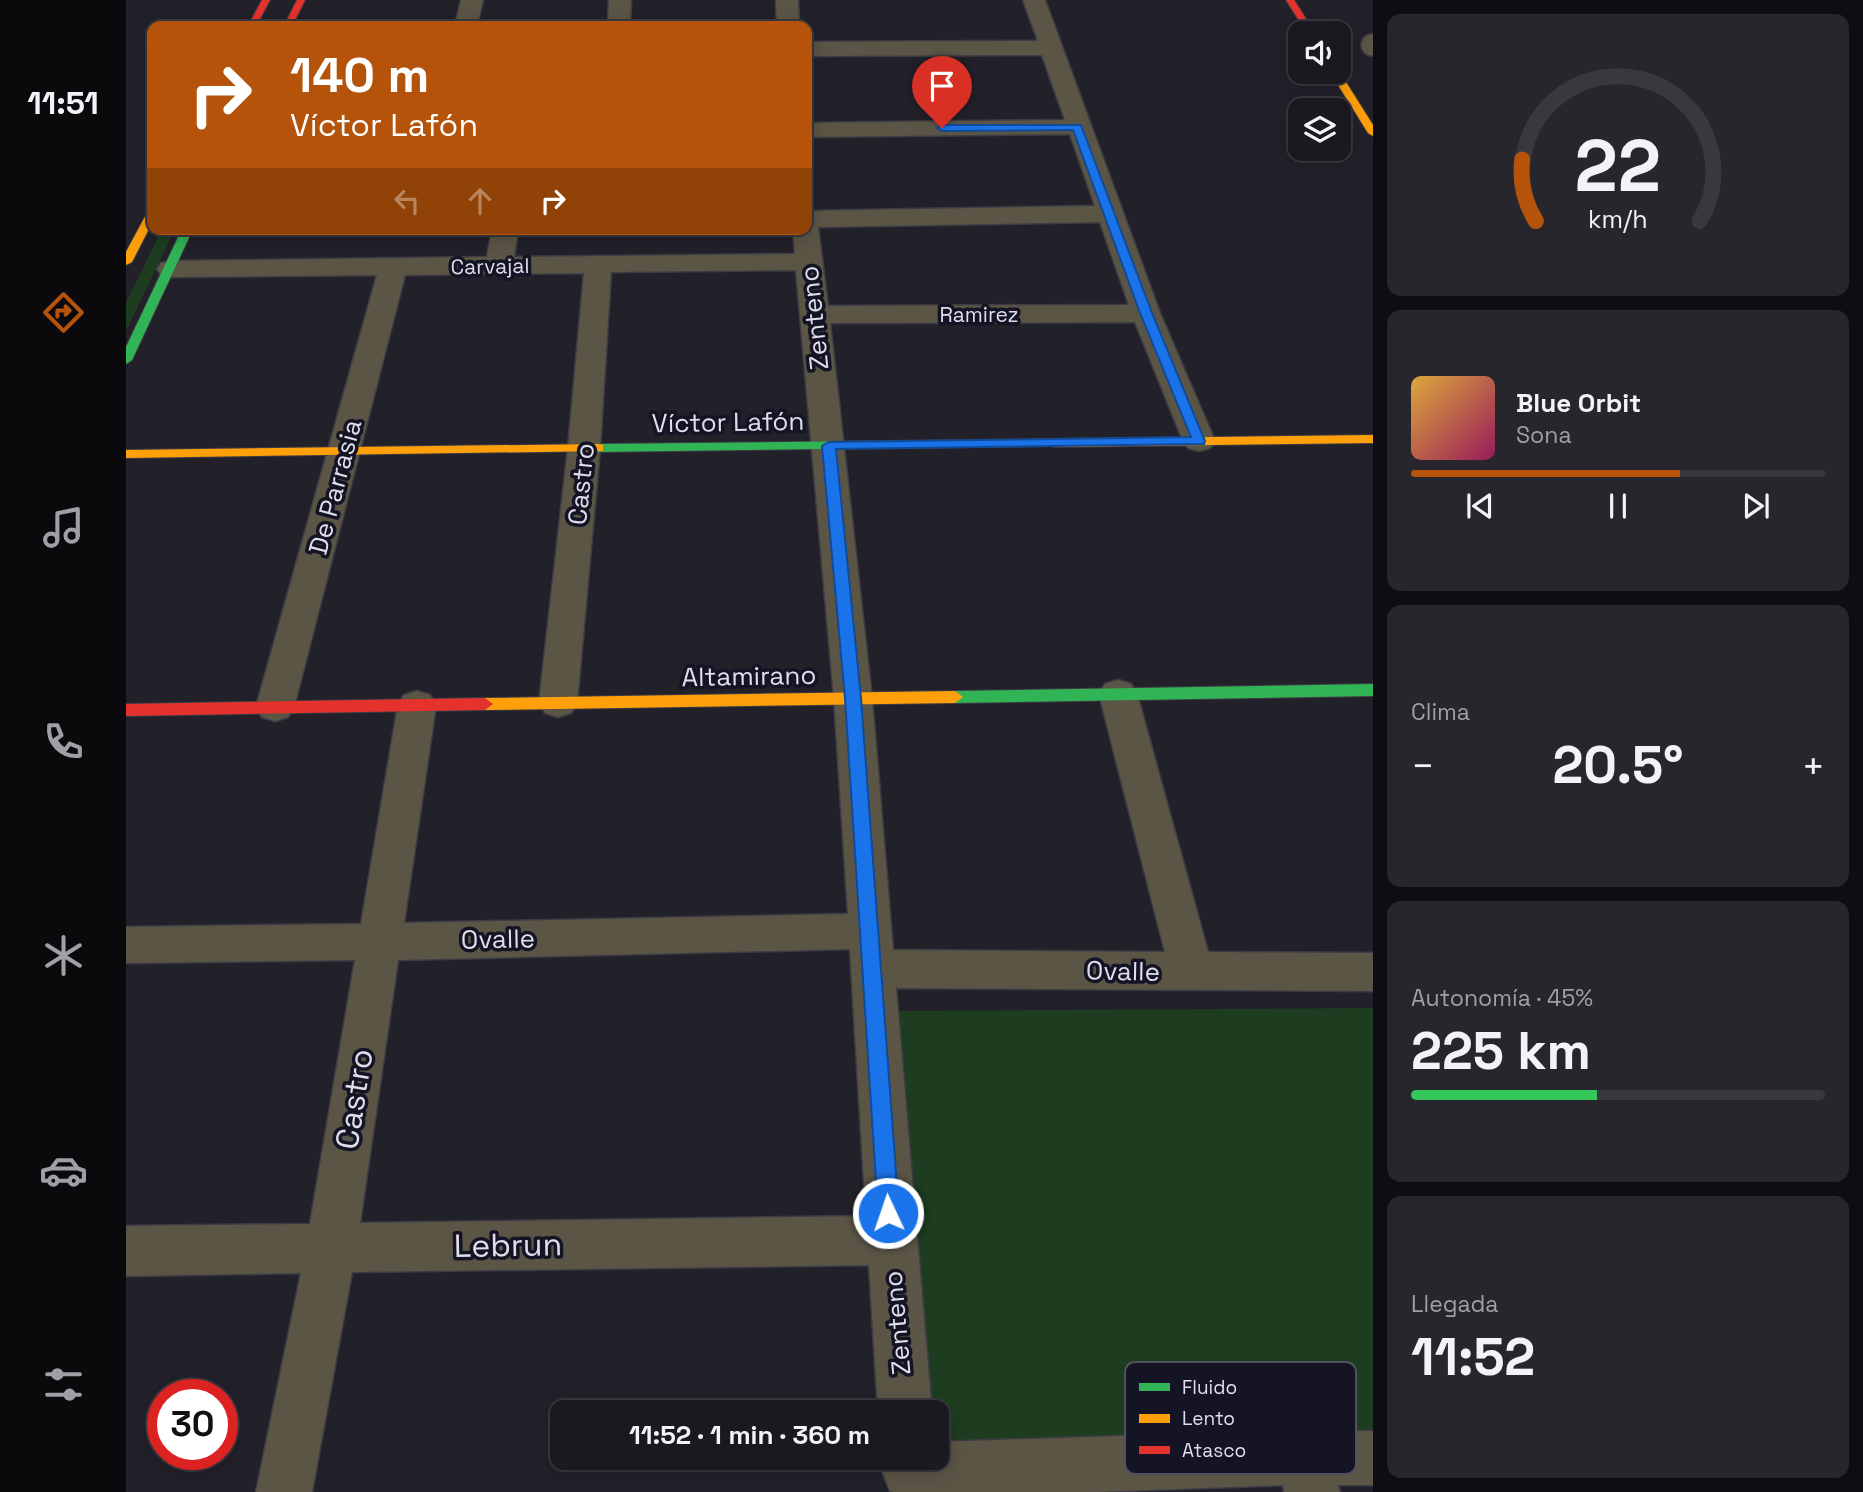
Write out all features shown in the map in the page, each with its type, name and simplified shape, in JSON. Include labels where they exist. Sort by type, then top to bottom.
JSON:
[{"type":"street","points":[[255,21],[266,0]]},
{"type":"street","points":[[290,21],[301,0]]},
{"type":"street","points":[[619,21],[620,0]]},
{"type":"street","points":[[787,0],[788,21]]},
{"type":"street","points":[[1034,0],[1077,127],[1146,313],[1199,441]]},
{"type":"street","points":[[1290,0],[1303,21]]},
{"type":"street","points":[[467,21],[472,1]]},
{"type":"street","points":[[812,49],[1051,48]]},
{"type":"street","points":[[1342,84],[1373,133]]},
{"type":"street","points":[[812,130],[1077,127]]},
{"type":"street","points":[[812,219],[1110,214]]},
{"type":"street","points":[[126,262],[147,222]]},
{"type":"street","points":[[126,360],[185,235]]},
{"type":"street","points":[[499,266],[504,235]]},
{"type":"street","name":"Zenteno","points":[[807,235],[853,698],[890,1240],[904,1400]]},
{"type":"street","name":"Carvajal","points":[[171,269],[809,262]]},
{"type":"street","name":"Castro","points":[[558,703],[584,448],[598,264]]},
{"type":"street","name":"De Parrasia","points":[[275,707],[393,267]]},
{"type":"street","name":"Ramirez","points":[[813,315],[1146,313]]},
{"type":"street","name":"Víctor Lafón","points":[[126,454],[1373,439]]},
{"type":"street","name":"Altamirano","points":[[126,710],[1373,690]]},
{"type":"street","points":[[1118,694],[1192,972]]},
{"type":"street","name":"Castro","points":[[284,1492],[331,1248],[417,705]]},
{"type":"street","name":"Ovalle","points":[[126,945],[379,942],[871,950],[1192,972],[1373,972]]},
{"type":"street","name":"Lebrun","points":[[126,1251],[890,1240]]},
{"type":"street","points":[[1356,1462],[1373,1458]]},
{"type":"street","points":[[910,1474],[1308,1475]]},
{"type":"green space","points":[[159,235],[172,235],[126,331],[126,303]]},
{"type":"green space","points":[[1373,1008],[1373,1435],[1356,1436],[1356,1362],[1125,1362],[1125,1442],[949,1448],[949,1400],[930,1400],[893,1011]]},
{"type":"traffic: fast","points":[[126,360],[185,235]]},
{"type":"traffic: fast","points":[[598,448],[1054,443]]},
{"type":"traffic: fast","points":[[955,697],[1373,690]]},
{"type":"traffic: slow","points":[[1342,84],[1373,133]]},
{"type":"traffic: slow","points":[[126,262],[147,222]]},
{"type":"traffic: slow","points":[[1054,443],[1373,439]]},
{"type":"traffic: slow","points":[[126,454],[598,448]]},
{"type":"traffic: slow","points":[[485,704],[955,697]]},
{"type":"traffic: jam","points":[[255,21],[266,0]]},
{"type":"traffic: jam","points":[[290,21],[301,0]]},
{"type":"traffic: jam","points":[[1290,0],[1303,21]]},
{"type":"traffic: jam","points":[[126,710],[485,704]]},
{"type":"route","points":[[888,1213],[853,698],[829,446],[1199,441],[1146,313],[1077,127],[942,128]]}]
